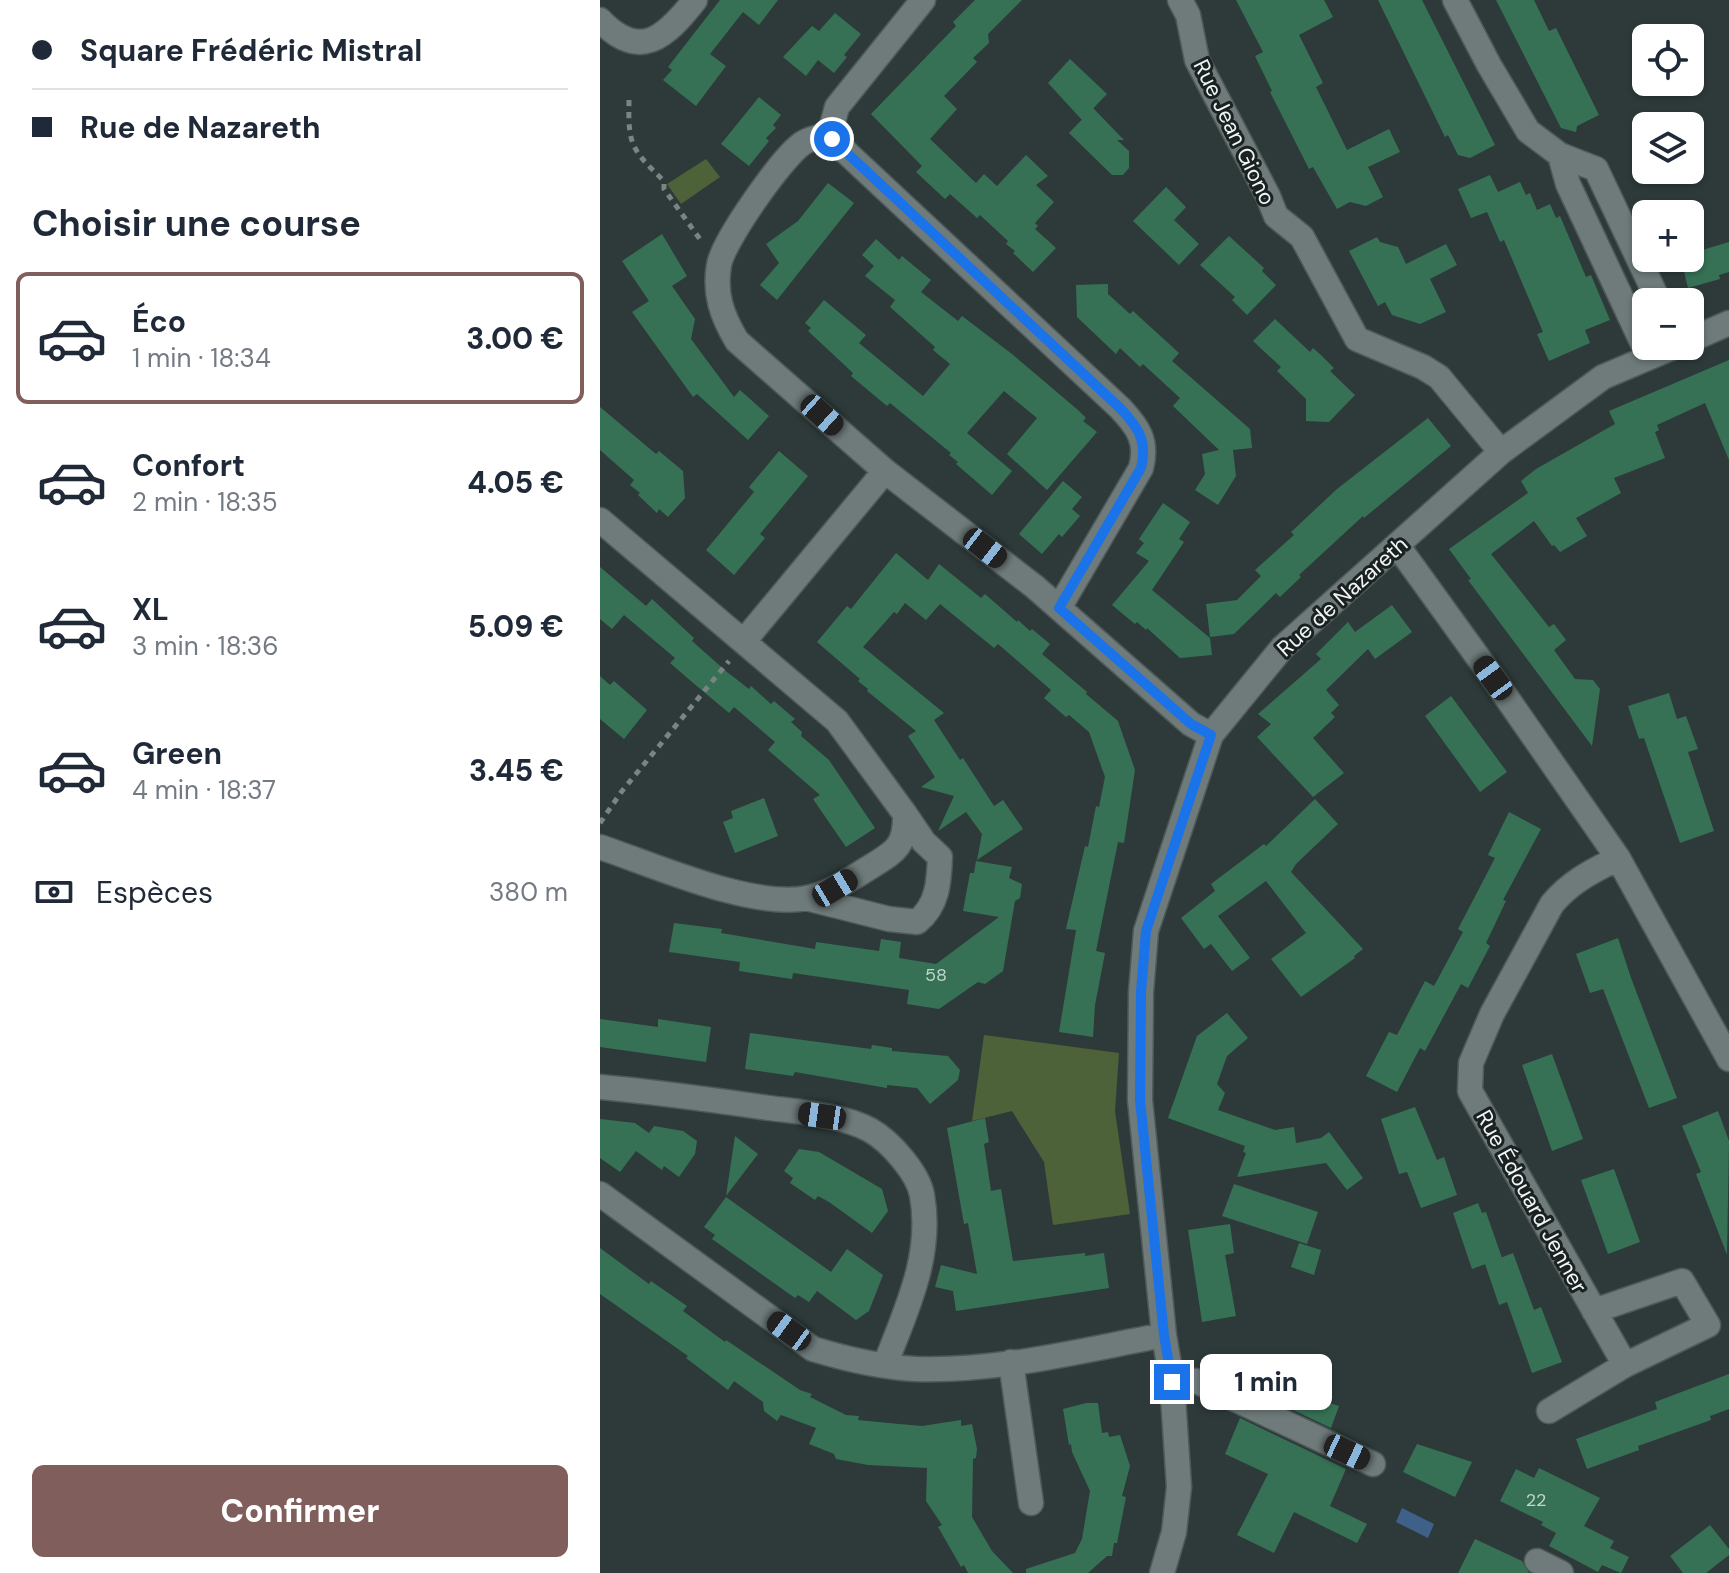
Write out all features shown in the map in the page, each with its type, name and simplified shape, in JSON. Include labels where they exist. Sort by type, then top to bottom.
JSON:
[{"type":"street","points":[[600,20],[614,34],[635,43],[657,40],[695,0]]},
{"type":"street","points":[[832,139],[831,129],[837,107],[923,0]]},
{"type":"street","name":"Rue Jean Giono","points":[[1180,0],[1188,15],[1197,60],[1276,216],[1302,237],[1357,339],[1439,377],[1501,452]]},
{"type":"street","points":[[1455,0],[1528,131],[1560,155],[1596,169],[1652,288]]},
{"type":"street","points":[[1059,608],[1141,468],[1145,448],[1143,437],[1120,408],[832,139],[814,137],[795,149],[728,240],[719,262],[718,298],[737,341],[885,471],[1059,608],[1191,724],[1211,735]]},
{"type":"street","points":[[1560,155],[1568,184],[1632,321]]},
{"type":"street","points":[[1704,334],[1729,323]]},
{"type":"street","name":"Rue de Nazareth","points":[[1162,1573],[1174,1532],[1179,1487],[1172,1382],[1164,1335],[1140,1100],[1141,992],[1146,931],[1211,735],[1282,648],[1501,452],[1603,377],[1642,360]]},
{"type":"street","points":[[738,649],[885,471]]},
{"type":"street","points":[[600,520],[738,649],[837,721],[924,842],[940,857],[938,889],[927,914],[917,922],[889,919],[805,898],[773,898],[717,888],[600,847]]},
{"type":"street","points":[[1397,545],[1618,858],[1729,1059]]},
{"type":"street","points":[[805,898],[835,888],[896,851],[904,839],[905,814]]},
{"type":"street","name":"Rue Édouard Jenner","points":[[1618,858],[1574,882],[1552,904],[1492,1014],[1471,1063],[1470,1091],[1625,1365]]},
{"type":"street","points":[[600,1087],[639,1089],[822,1116],[870,1130],[900,1154],[922,1192],[924,1240],[918,1279],[885,1365]]},
{"type":"street","points":[[600,1194],[813,1349],[843,1358],[885,1365],[944,1369],[1011,1362],[1164,1335]]},
{"type":"street","name":"Rue Édouard Jenner","points":[[1549,1411],[1625,1365],[1708,1325],[1682,1281],[1594,1311]]},
{"type":"street","points":[[1011,1362],[1031,1503]]},
{"type":"street","points":[[1172,1382],[1196,1381],[1373,1464]]},
{"type":"street","points":[[1537,1561],[1561,1573]]},
{"type":"path","points":[[629,100],[629,136],[639,157],[664,181],[664,189],[703,242]]},
{"type":"path","points":[[600,823],[622,791],[738,649]]},
{"type":"green space","points":[[706,159],[720,177],[681,204],[667,184]]},
{"type":"green space","points":[[984,1035],[1119,1053],[1115,1111],[1130,1214],[1053,1225],[1044,1162],[1012,1111],[972,1121]]},
{"type":"water","points":[[1402,1508],[1434,1524],[1428,1538],[1396,1522]]},
{"type":"building","points":[[720,0],[778,0],[759,25],[743,12],[710,54],[726,66],[696,106],[663,80],[672,70],[668,67]]},
{"type":"building","points":[[975,0],[1022,0],[988,34],[989,43],[973,58],[977,62],[944,96],[957,109],[930,139],[976,183],[984,174],[997,186],[1026,155],[1048,176],[1036,185],[1054,202],[1035,223],[1038,226],[1035,229],[1056,248],[1033,272],[1013,253],[1015,251],[1006,244],[1008,241],[980,215],[977,218],[950,194],[945,199],[916,172],[922,166],[871,114],[956,26],[953,22]]},
{"type":"building","points":[[1236,0],[1324,0],[1333,17],[1299,35],[1323,83],[1316,87],[1347,150],[1389,129],[1400,152],[1368,167],[1383,197],[1366,206],[1350,202],[1337,209],[1313,167],[1309,169],[1270,92],[1255,56],[1263,52]]},
{"type":"building","points":[[1378,0],[1422,0],[1495,145],[1470,158],[1458,155],[1448,135],[1445,137]]},
{"type":"building","points":[[1496,0],[1534,0],[1549,31],[1556,28],[1599,115],[1577,126],[1576,132],[1561,128]]},
{"type":"building","points":[[835,13],[861,34],[834,73],[818,60],[806,76],[783,57],[812,26],[819,31]]},
{"type":"building","points":[[1070,59],[1107,94],[1082,120],[1048,83]]},
{"type":"building","points":[[759,97],[781,115],[773,125],[776,128],[766,138],[769,141],[749,166],[721,144]]},
{"type":"building","points":[[1093,108],[1124,140],[1117,140],[1129,151],[1129,168],[1123,175],[1112,175],[1069,133]]},
{"type":"building","points":[[1490,175],[1498,192],[1520,182],[1526,195],[1530,193],[1537,210],[1550,204],[1556,218],[1560,216],[1586,277],[1591,275],[1610,320],[1585,330],[1590,343],[1549,361],[1537,334],[1543,332],[1504,240],[1500,242],[1487,212],[1471,218],[1458,189]]},
{"type":"building","points":[[828,183],[854,203],[777,300],[760,285],[779,263],[766,244],[798,221]]},
{"type":"building","points":[[1166,187],[1186,207],[1174,220],[1199,244],[1179,265],[1133,221]]},
{"type":"building","points":[[662,234],[687,276],[672,286],[695,319],[691,339],[734,397],[740,390],[769,416],[748,440],[697,394],[693,397],[632,312],[649,301],[622,261]]},
{"type":"building","points":[[1229,236],[1264,268],[1262,271],[1276,285],[1247,315],[1232,300],[1235,297],[1200,265]]},
{"type":"building","points":[[1377,237],[1380,242],[1398,247],[1406,264],[1446,244],[1457,265],[1430,279],[1446,312],[1420,324],[1392,315],[1385,302],[1378,306],[1349,251]]},
{"type":"building","points":[[876,239],[899,260],[902,256],[931,280],[921,292],[958,321],[962,316],[1012,354],[1078,410],[1086,418],[1083,421],[1097,432],[1047,490],[1007,454],[1037,418],[1004,391],[967,433],[1012,471],[992,495],[956,464],[958,462],[949,455],[951,453],[890,403],[887,406],[851,376],[853,373],[808,331],[811,328],[805,323],[824,300],[866,335],[859,343],[923,396],[950,364],[890,307],[895,300],[865,276],[874,266],[862,255]]},
{"type":"building","points":[[1729,242],[1729,272],[1719,275],[1720,279],[1688,288],[1684,272],[1704,272],[1704,249]]},
{"type":"building","points":[[1108,284],[1108,294],[1130,314],[1133,311],[1179,353],[1172,361],[1250,429],[1252,448],[1233,450],[1236,476],[1218,505],[1195,490],[1205,474],[1202,454],[1219,450],[1173,406],[1180,398],[1143,364],[1140,367],[1120,348],[1116,354],[1077,317],[1076,285]]},
{"type":"building","points":[[1275,319],[1310,352],[1313,348],[1321,355],[1334,368],[1330,371],[1355,395],[1329,422],[1306,421],[1306,399],[1277,371],[1281,367],[1253,341]]},
{"type":"building","points":[[1729,360],[1729,460],[1705,403],[1657,425],[1659,430],[1655,432],[1665,458],[1614,478],[1621,493],[1576,518],[1587,536],[1560,552],[1534,521],[1491,554],[1549,627],[1554,624],[1566,640],[1554,650],[1575,679],[1593,680],[1600,689],[1592,746],[1468,580],[1471,579],[1449,549],[1528,493],[1521,481],[1536,469],[1615,424],[1609,411]]},
{"type":"building","points":[[600,407],[656,454],[659,451],[683,471],[685,498],[668,517],[659,509],[657,513],[638,495],[640,493],[630,485],[634,480],[600,450]]},
{"type":"building","points":[[1428,418],[1451,446],[1363,516],[1299,575],[1301,577],[1280,597],[1276,593],[1234,634],[1210,637],[1206,604],[1237,600],[1261,576],[1255,570],[1294,535],[1291,532],[1337,489]]},
{"type":"building","points":[[779,451],[808,476],[760,534],[765,538],[734,575],[706,550],[754,492],[749,487]]},
{"type":"building","points":[[1063,481],[1082,497],[1072,509],[1080,516],[1042,554],[1019,534]]},
{"type":"building","points":[[1163,503],[1190,522],[1179,539],[1184,542],[1152,590],[1210,638],[1212,655],[1180,658],[1147,628],[1137,622],[1135,624],[1112,605],[1149,561],[1136,553],[1144,543],[1139,539]]},
{"type":"building","points":[[896,553],[928,580],[939,564],[981,598],[985,594],[1017,622],[1030,631],[1032,629],[1050,644],[1042,654],[1118,721],[1135,770],[1124,843],[1118,842],[1096,951],[1105,953],[1095,1005],[1093,1037],[1059,1032],[1076,930],[1066,929],[1105,777],[1089,732],[1044,698],[1051,690],[998,644],[994,648],[940,604],[926,620],[905,603],[863,647],[944,713],[934,720],[960,760],[963,758],[994,806],[1003,800],[1023,829],[977,860],[982,834],[966,812],[938,831],[954,796],[921,787],[935,777],[908,736],[916,731],[867,691],[858,681],[860,679],[817,642],[847,606],[851,609]]},
{"type":"building","points":[[600,567],[646,606],[652,599],[727,672],[749,689],[751,686],[771,704],[774,701],[795,719],[791,722],[802,732],[801,736],[829,760],[875,828],[846,847],[813,799],[820,795],[768,750],[775,742],[734,707],[729,713],[692,682],[670,663],[675,658],[624,615],[612,629],[600,619]]},
{"type":"building","points":[[1392,605],[1412,632],[1375,659],[1368,649],[1326,690],[1339,705],[1331,713],[1335,717],[1313,738],[1344,773],[1313,797],[1257,737],[1271,724],[1258,714],[1321,659],[1316,654],[1348,622],[1355,632]]},
{"type":"building","points":[[600,676],[610,685],[614,681],[647,710],[624,739],[600,719]]},
{"type":"building","points":[[1669,693],[1677,719],[1686,716],[1698,749],[1688,752],[1714,831],[1680,843],[1644,738],[1639,739],[1628,706]]},
{"type":"building","points":[[1451,696],[1507,772],[1480,792],[1425,716]]},
{"type":"building","points":[[764,798],[778,836],[735,853],[723,822],[733,818],[731,811]]},
{"type":"building","points":[[1315,799],[1338,824],[1291,872],[1363,949],[1301,997],[1271,959],[1306,933],[1266,881],[1218,916],[1250,958],[1232,971],[1211,944],[1204,949],[1181,918],[1215,891],[1211,884],[1264,844],[1266,846]]},
{"type":"building","points":[[1509,812],[1541,829],[1503,900],[1506,901],[1486,943],[1490,946],[1468,988],[1461,984],[1425,1051],[1420,1048],[1397,1092],[1366,1076],[1389,1032],[1397,1035],[1425,981],[1434,986],[1463,932],[1458,929],[1495,858],[1488,855]]},
{"type":"building","points":[[976,861],[1012,867],[1009,878],[1022,884],[1020,898],[1015,901],[1003,971],[985,984],[978,982],[939,1009],[907,1004],[909,990],[793,973],[792,979],[739,971],[740,962],[669,952],[674,923],[722,929],[721,933],[815,949],[816,942],[879,951],[881,939],[901,942],[899,958],[936,964],[999,917],[963,911],[970,873],[974,873]]},
{"type":"building","points":[[1618,938],[1677,1098],[1649,1108],[1603,989],[1590,993],[1576,954]]},
{"type":"building","points":[[1227,1013],[1248,1038],[1227,1056],[1217,1084],[1225,1093],[1218,1110],[1275,1130],[1294,1127],[1296,1143],[1321,1138],[1329,1132],[1363,1178],[1347,1190],[1326,1163],[1237,1177],[1246,1153],[1243,1152],[1245,1146],[1168,1118],[1197,1036]]},
{"type":"building","points":[[600,1019],[658,1027],[658,1019],[711,1027],[706,1062],[600,1047]]},
{"type":"building","points":[[750,1033],[948,1056],[960,1070],[958,1080],[930,1104],[917,1088],[887,1085],[887,1088],[795,1072],[793,1076],[745,1069]]},
{"type":"building","points":[[1552,1054],[1583,1139],[1552,1151],[1522,1065]]},
{"type":"building","points":[[1415,1107],[1437,1160],[1444,1157],[1457,1195],[1421,1208],[1407,1172],[1399,1174],[1381,1119]]},
{"type":"building","points":[[1718,1111],[1729,1141],[1727,1255],[1696,1174],[1701,1172],[1682,1126]]},
{"type":"building","points":[[985,1118],[989,1142],[984,1144],[991,1191],[1001,1189],[1013,1261],[1104,1253],[1109,1288],[956,1311],[953,1291],[935,1287],[941,1265],[977,1274],[968,1223],[964,1224],[947,1128]]},
{"type":"building","points":[[600,1119],[635,1123],[649,1133],[654,1126],[683,1131],[697,1141],[695,1154],[679,1177],[664,1166],[662,1170],[636,1151],[620,1172],[600,1158]]},
{"type":"building","points":[[735,1136],[758,1154],[726,1196]]},
{"type":"building","points":[[799,1149],[819,1152],[882,1189],[888,1211],[872,1233],[829,1202],[818,1196],[815,1200],[790,1183],[793,1178],[784,1171]]},
{"type":"building","points":[[1614,1169],[1640,1242],[1608,1254],[1581,1180]]},
{"type":"building","points":[[1234,1184],[1318,1212],[1307,1244],[1222,1216]]},
{"type":"building","points":[[726,1197],[831,1272],[847,1249],[883,1275],[869,1311],[856,1320],[817,1291],[809,1302],[798,1295],[795,1298],[712,1239],[715,1235],[704,1227]]},
{"type":"building","points":[[1478,1203],[1482,1213],[1486,1212],[1502,1258],[1472,1269],[1453,1213]]},
{"type":"building","points":[[1230,1224],[1234,1253],[1225,1255],[1236,1316],[1202,1322],[1188,1230]]},
{"type":"building","points":[[1299,1243],[1321,1250],[1314,1275],[1291,1267]]},
{"type":"building","points":[[600,1248],[649,1284],[651,1281],[687,1306],[683,1311],[725,1342],[800,1390],[812,1394],[810,1397],[846,1415],[859,1416],[858,1420],[922,1426],[961,1420],[961,1426],[972,1424],[977,1449],[976,1458],[973,1459],[972,1517],[992,1551],[1013,1573],[968,1573],[964,1565],[961,1567],[938,1527],[942,1525],[926,1501],[927,1468],[868,1465],[836,1459],[834,1454],[809,1444],[816,1428],[781,1415],[777,1421],[764,1411],[763,1402],[734,1381],[728,1390],[686,1358],[688,1356],[600,1294]]},
{"type":"building","points":[[1513,1253],[1534,1310],[1541,1307],[1562,1362],[1532,1373],[1507,1302],[1499,1305],[1485,1264]]},
{"type":"building","points":[[1260,1355],[1298,1366],[1292,1387],[1316,1394],[1314,1398],[1339,1406],[1331,1428],[1249,1389]]},
{"type":"building","points":[[1729,1374],[1729,1409],[1710,1416],[1711,1420],[1638,1446],[1639,1450],[1587,1469],[1576,1439],[1657,1409],[1655,1402]]},
{"type":"building","points":[[1098,1403],[1102,1433],[1108,1432],[1109,1437],[1120,1435],[1130,1466],[1122,1496],[1126,1497],[1117,1543],[1114,1543],[1112,1556],[1107,1556],[1088,1573],[1026,1573],[1026,1569],[1075,1553],[1082,1539],[1090,1491],[1069,1445],[1063,1409]]},
{"type":"building","points":[[1240,1418],[1346,1469],[1330,1506],[1367,1524],[1357,1543],[1294,1512],[1274,1553],[1237,1535],[1268,1474],[1225,1454]]},
{"type":"building","points":[[1417,1444],[1472,1462],[1455,1497],[1403,1472]]},
{"type":"building","points":[[1539,1468],[1600,1498],[1584,1526],[1614,1541],[1610,1548],[1629,1557],[1621,1573],[1602,1565],[1598,1572],[1549,1546],[1556,1533],[1541,1525],[1543,1522],[1500,1501],[1516,1469],[1534,1478]]},
{"type":"building","points":[[1710,1525],[1729,1549],[1729,1555],[1706,1573],[1683,1573],[1670,1556]]},
{"type":"building","points":[[1475,1539],[1522,1561],[1529,1573],[1458,1573]]},
{"type":"route","points":[[832,139],[1120,408],[1143,437],[1145,448],[1141,468],[1059,608],[1191,724],[1211,735],[1146,931],[1141,992],[1140,1100],[1164,1335],[1172,1382]]}]
